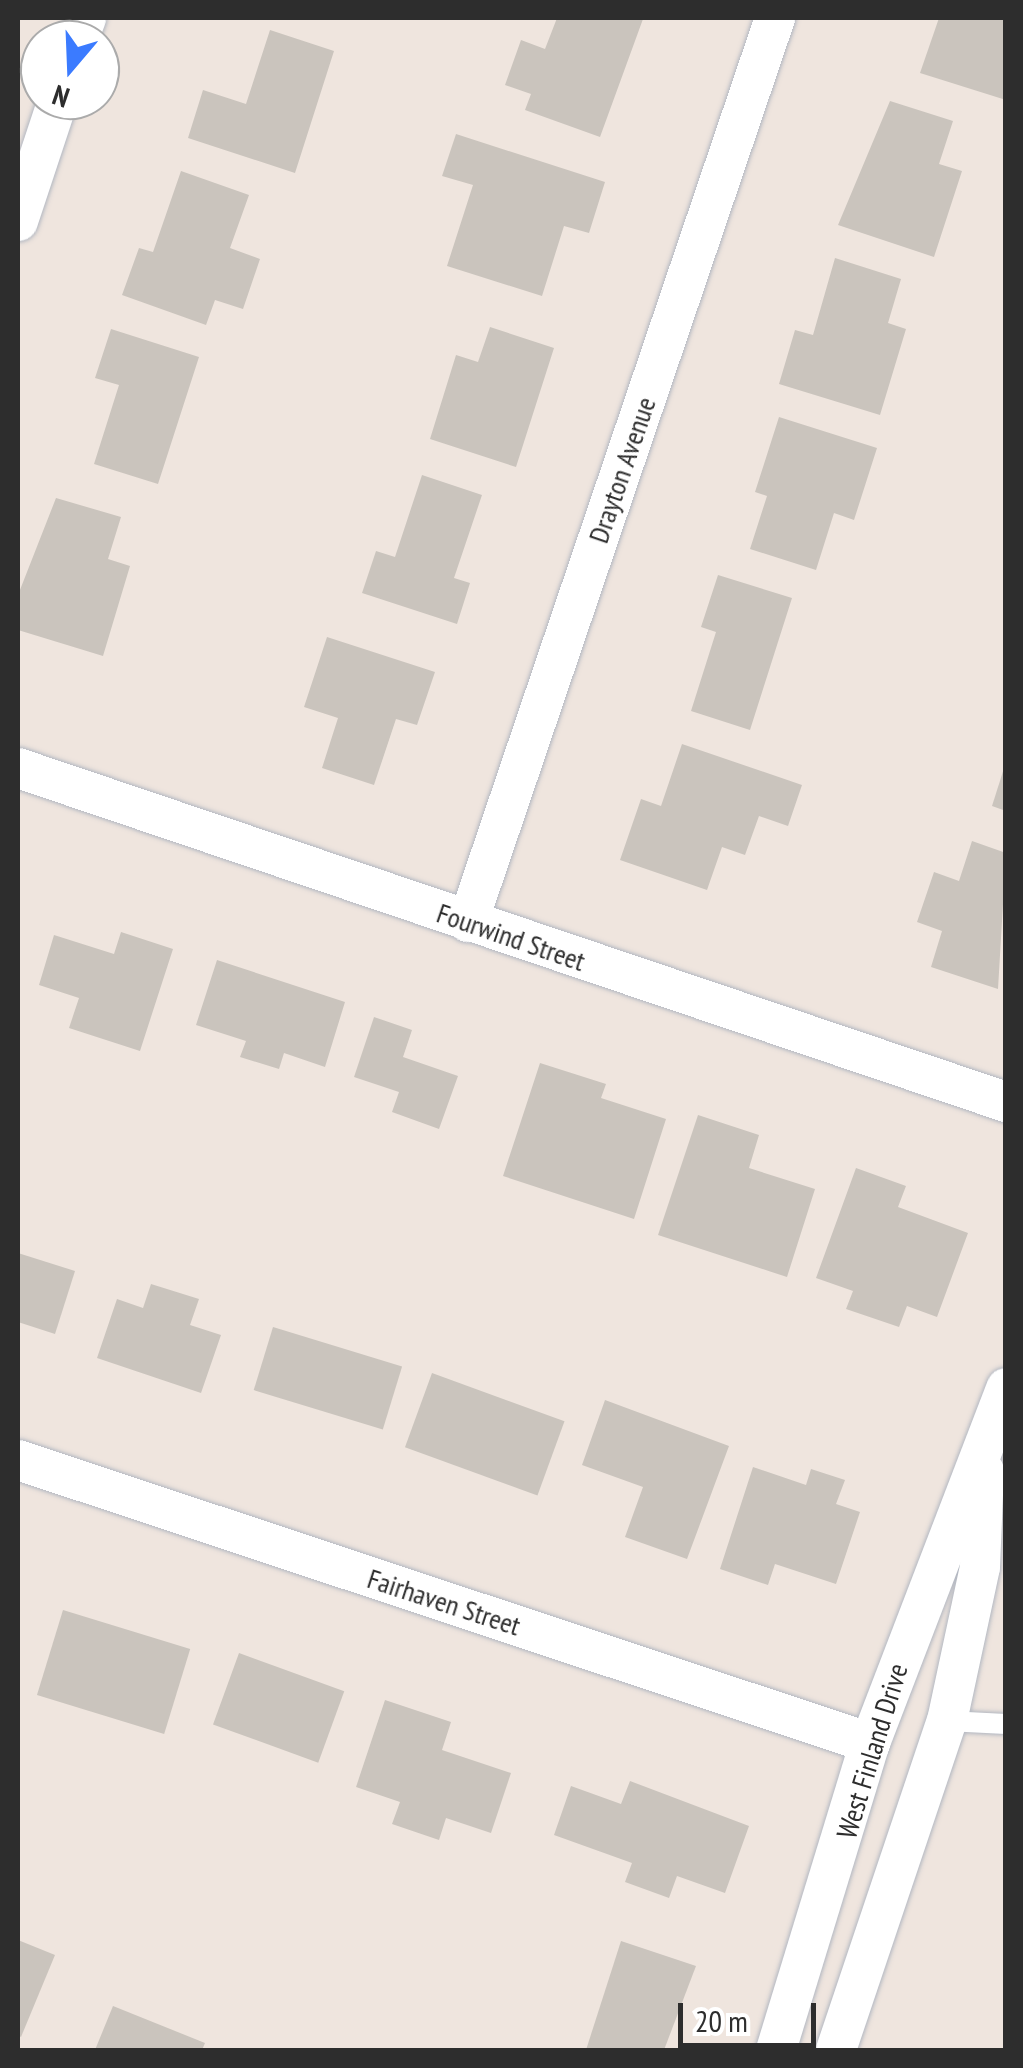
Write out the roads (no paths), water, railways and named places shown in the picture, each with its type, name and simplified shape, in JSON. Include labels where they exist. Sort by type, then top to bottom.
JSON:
[{"type":"street","name":"Drayton Avenue","points":[[468,922],[775,18]]},
{"type":"street","points":[[18,221],[51,120]]},
{"type":"street","name":"Fourwind Street","points":[[18,768],[1006,1102]]},
{"type":"street","name":"West Finland Drive","points":[[776,2050],[870,1743],[936,1553],[985,1458],[1006,1388]]},
{"type":"street","name":"West Finland Drive","points":[[836,2050],[946,1721],[980,1568],[985,1458]]},
{"type":"street","name":"Fairhaven Street","points":[[18,1460],[870,1743]]},
{"type":"street","points":[[870,1743],[906,1722],[946,1721]]},
{"type":"lane","points":[[946,1721],[1006,1724]]}]
